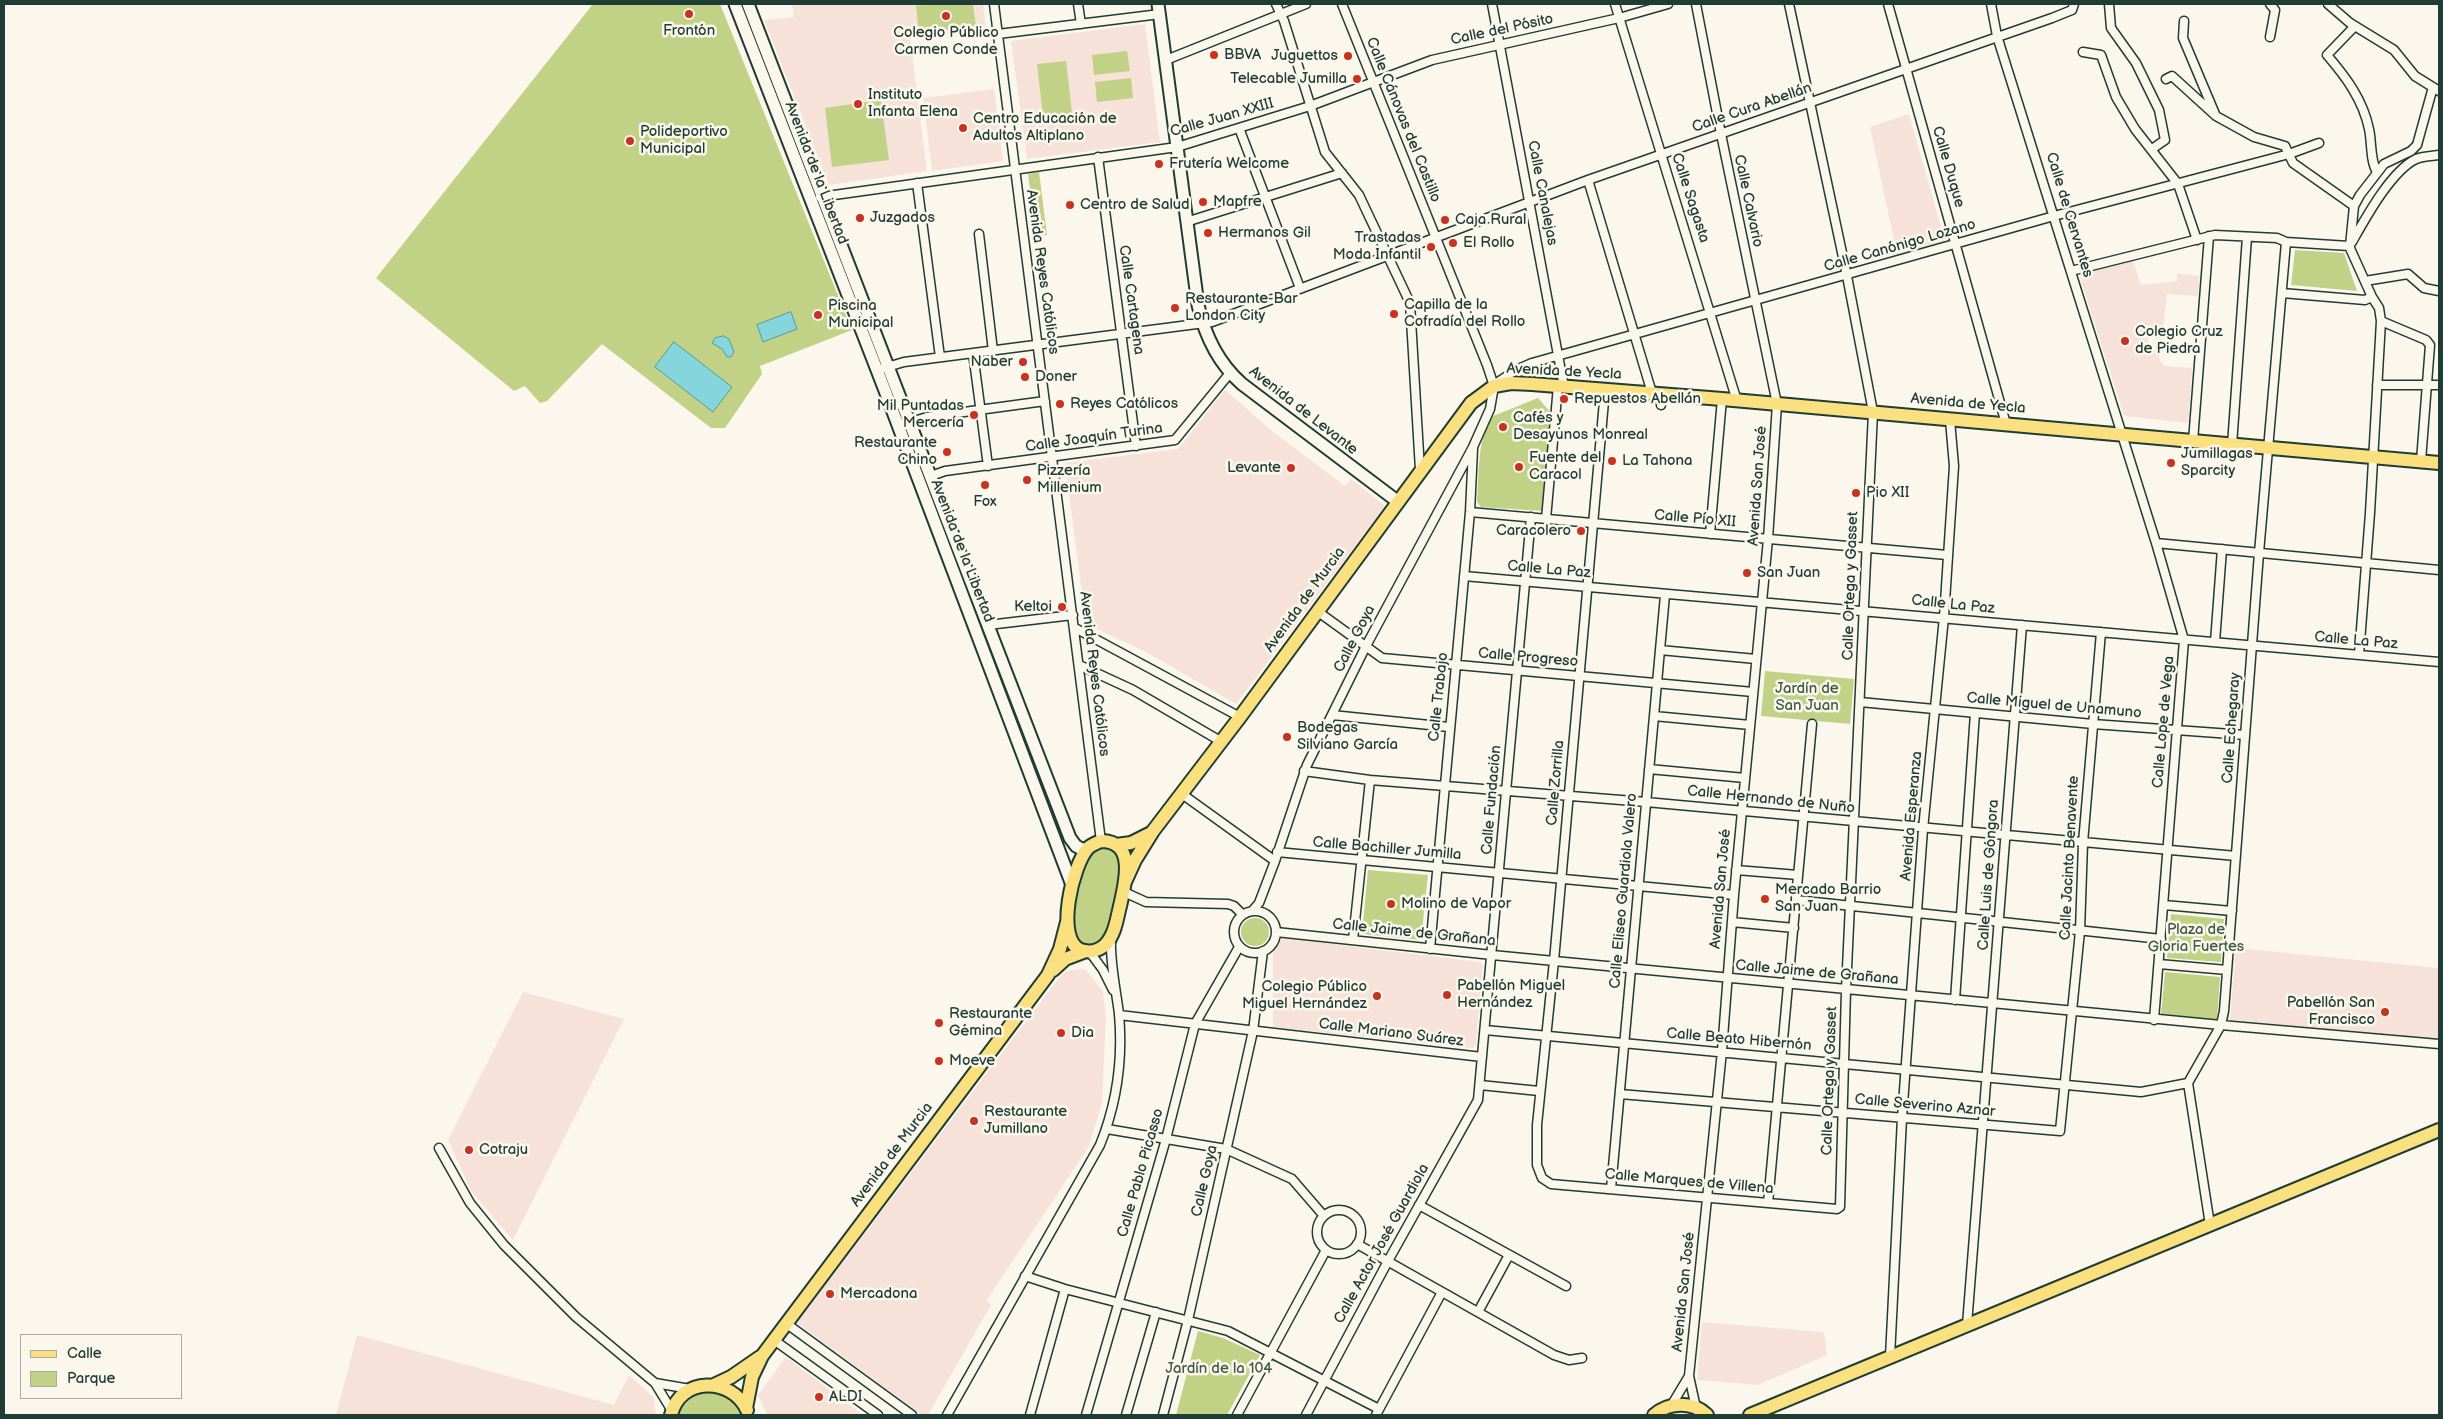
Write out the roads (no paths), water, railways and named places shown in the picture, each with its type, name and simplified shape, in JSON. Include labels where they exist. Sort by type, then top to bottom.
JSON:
[{"type":"main road","name":"Avenida de la Libertad","points":[[735,4],[816,198],[877,370],[1072,885]]},
{"type":"main road","points":[[748,4],[816,198],[889,366],[1070,838],[1076,846],[1086,851]]},
{"type":"main road","name":"Avenida de Levante","points":[[1159,9],[1186,222],[1202,324],[1216,353],[1230,373],[1284,417],[1397,501]]},
{"type":"main road","name":"Avenida de Yecla","points":[[1494,386],[1511,383],[1605,390],[1658,398],[1722,399],[2439,463]]},
{"type":"main road","name":"Avenida de Murcia","points":[[1111,935],[1124,887],[1134,860],[1150,836],[1222,742],[1397,501],[1471,403],[1494,386]]},
{"type":"main road","points":[[1048,975],[1060,949],[1072,885],[1086,851],[1092,845],[1101,842],[1116,845],[1150,836]]},
{"type":"main road","points":[[1116,845],[1125,858],[1124,887]]},
{"type":"main road","points":[[1066,922],[1072,944],[1088,951]]},
{"type":"main road","points":[[1048,975],[1065,959],[1101,948],[1111,935]]},
{"type":"main road","name":"Avenida de Murcia","points":[[748,1412],[752,1377],[762,1356],[1048,975]]},
{"type":"main road","points":[[1750,1415],[2439,1130]]},
{"type":"main road","name":"Avenida de Murcia","points":[[690,1389],[714,1385],[731,1377],[762,1356]]},
{"type":"main road","points":[[714,1385],[733,1393],[748,1412]]},
{"type":"main road","points":[[671,1413],[678,1400],[690,1389]]},
{"type":"main road","points":[[1654,1415],[1671,1406],[1688,1405],[1702,1412]]},
{"type":"street","name":"Avenida Reyes Católicos","points":[[994,4],[1101,842]]},
{"type":"street","points":[[1078,4],[1081,24]]},
{"type":"street","points":[[1276,4],[1282,14],[1325,152],[1359,195],[1410,303],[1420,470]]},
{"type":"street","points":[[1166,60],[1306,4]]},
{"type":"street","name":"Calle Cánovas del Castillo","points":[[1342,4],[1494,386]]},
{"type":"street","name":"Calle Canalejas","points":[[1492,4],[1559,356],[1561,386],[1546,519]]},
{"type":"street","name":"Calle Sagasta","points":[[1615,4],[1712,313],[1737,401]]},
{"type":"street","name":"Calle del Pósito","points":[[1373,84],[1432,60],[1619,18],[1668,4]]},
{"type":"street","name":"Calle Calvario","points":[[1696,4],[1777,404]]},
{"type":"street","name":"Calle Ortega y Gasset","points":[[1789,4],[1847,276],[1873,412],[1865,548],[1864,610],[1846,990],[1840,1207],[1837,1209]]},
{"type":"street","name":"Calle Duque","points":[[1888,4],[2006,424]]},
{"type":"street","name":"Calle de Cervantes","points":[[1991,4],[1997,36],[2122,435]]},
{"type":"street","name":"Calle Cura Abellán","points":[[877,370],[904,362],[1202,324],[1588,180],[2072,10],[2074,4]]},
{"type":"street","points":[[2109,4],[2111,28],[2136,63],[2159,110],[2165,140],[2152,149]]},
{"type":"street","points":[[2270,4],[2275,10],[2270,37]]},
{"type":"street","points":[[2328,4],[2355,26],[2394,50],[2415,76],[2436,89],[2417,145],[2411,151],[2384,164],[2354,206],[2350,246],[2380,312],[2381,321],[2374,457],[2359,655]]},
{"type":"street","points":[[998,34],[1081,24],[1159,9]]},
{"type":"street","points":[[2184,21],[2183,38],[2216,116]]},
{"type":"street","points":[[2355,26],[2327,55],[2360,102],[2369,130],[2377,172]]},
{"type":"street","points":[[2083,52],[2101,55],[2116,97],[2135,129],[2178,184],[2197,240]]},
{"type":"street","points":[[2166,79],[2172,76],[2216,116],[2254,137],[2286,146],[2293,163],[2354,206]]},
{"type":"street","name":"Calle Juan XXIII","points":[[917,183],[1177,147],[1310,106],[1373,84]]},
{"type":"street","points":[[1239,128],[1300,288]]},
{"type":"street","name":"Calle Canónigo Lozano","points":[[1494,386],[1516,370],[1559,356],[2054,216],[2289,154],[2319,143]]},
{"type":"street","points":[[2350,246],[2364,220],[2404,168],[2420,157],[2439,155]]},
{"type":"street","name":"Calle Cartagena","points":[[1098,157],[1136,446]]},
{"type":"street","points":[[1186,222],[1342,173]]},
{"type":"street","points":[[1588,180],[1636,335],[1658,398]]},
{"type":"street","points":[[816,198],[917,183],[940,357]]},
{"type":"street","points":[[979,234],[993,351]]},
{"type":"street","points":[[2071,270],[2209,236],[2276,238],[2286,242],[2350,246]]},
{"type":"street","points":[[2193,441],[2209,236]]},
{"type":"street","points":[[2232,444],[2247,237]]},
{"type":"street","name":"Calle Echegaray","points":[[2221,1026],[2228,970],[2259,553],[2286,242]]},
{"type":"street","points":[[2365,281],[2408,274],[2424,288],[2439,291]]},
{"type":"street","points":[[2282,292],[2365,300],[2372,297]]},
{"type":"street","points":[[2381,321],[2428,342],[2430,348],[2421,461]]},
{"type":"street","points":[[973,353],[988,466]]},
{"type":"street","name":"Calle Joaquín Turina","points":[[931,476],[945,471],[1176,440],[1230,373]]},
{"type":"street","points":[[2377,385],[2439,385]]},
{"type":"street","name":"Calle Goya","points":[[1253,910],[1259,903],[1275,861],[1304,772],[1366,646],[1473,447],[1490,409],[1494,386]]},
{"type":"street","name":"Calle Zorrilla","points":[[1542,1178],[1536,1154],[1539,1091],[1554,961],[1605,390]]},
{"type":"street","points":[[1710,534],[1722,399]]},
{"type":"street","points":[[911,422],[927,417],[1045,401]]},
{"type":"street","name":"Avenida San José","points":[[1671,1406],[1689,1376],[1722,1051],[1736,870],[1768,539],[1777,404]]},
{"type":"street","name":"Avenida Esperanza","points":[[1890,1357],[1902,1118],[1913,996],[1923,829],[1944,617],[1954,466],[1950,420]]},
{"type":"street","name":"Calle Lope de Vega","points":[[2122,435],[2184,640],[2154,1020]]},
{"type":"street","name":"Calle Trabajo","points":[[1430,949],[1470,512],[1473,447]]},
{"type":"street","name":"Calle Pío XII","points":[[1470,512],[1947,555]]},
{"type":"street","name":"Calle Fundación","points":[[1480,1085],[1531,517]]},
{"type":"street","points":[[2156,543],[2439,570]]},
{"type":"street","points":[[2215,642],[2222,549]]},
{"type":"street","name":"Calle La Paz","points":[[1464,576],[2439,662]]},
{"type":"street","name":"Calle Eliseo Guardiola Valero","points":[[1611,1189],[1665,594]]},
{"type":"street","name":"Calle Progreso","points":[[1317,611],[1382,658],[1753,692]]},
{"type":"street","points":[[988,625],[1073,614]]},
{"type":"street","name":"Calle Luis de Góngora","points":[[1968,1325],[1994,1004],[2004,836],[2022,626]]},
{"type":"street","points":[[1075,628],[1240,717]]},
{"type":"street","name":"Calle Jacinto Benavente","points":[[2067,1084],[2080,930],[2083,843],[2101,632]]},
{"type":"street","points":[[1660,650],[1756,659]]},
{"type":"street","points":[[1079,665],[1133,690],[1222,742]]},
{"type":"street","name":"Calle Miguel de Unamuno","points":[[1860,702],[2093,724],[2245,735]]},
{"type":"street","points":[[1955,1000],[1975,713]]},
{"type":"street","points":[[1332,715],[1449,727]]},
{"type":"street","points":[[1654,716],[1750,725]]},
{"type":"street","points":[[1768,1203],[1812,724]]},
{"type":"street","points":[[1649,769],[1745,778]]},
{"type":"street","name":"Calle Hernando de Nuño","points":[[1304,772],[1370,780],[1646,802],[1853,823],[2236,856]]},
{"type":"street","points":[[1353,940],[1370,780]]},
{"type":"street","points":[[1182,794],[1275,861]]},
{"type":"street","name":"Calle Bachiller Jumilla","points":[[1278,852],[1734,895]]},
{"type":"street","points":[[1736,870],[1798,876]]},
{"type":"street","points":[[1124,887],[1146,902],[1228,904],[1234,906],[1242,914]]},
{"type":"street","points":[[1796,900],[2161,939]]},
{"type":"street","points":[[2164,905],[2232,911]]},
{"type":"street","points":[[1253,910],[1269,916],[1276,932],[1272,944],[1263,951],[1248,952],[1239,947],[1233,931],[1234,925],[1242,914],[1253,910]]},
{"type":"street","points":[[1732,922],[1794,928]]},
{"type":"street","name":"Calle Jaime de Grañana","points":[[1276,932],[1430,949],[2154,1020],[2439,1044]]},
{"type":"street","points":[[947,1415],[1100,1145],[1107,1129],[1115,1104],[1118,1079],[1119,1015],[1110,950],[1111,935]]},
{"type":"street","name":"Calle Pablo Picasso","points":[[1086,1415],[1166,1138],[1195,1024],[1239,947]]},
{"type":"street","points":[[1088,951],[1104,970],[1116,996]]},
{"type":"street","name":"Calle Goya","points":[[1164,1415],[1188,1320],[1253,1031],[1263,951]]},
{"type":"street","points":[[2158,964],[2228,970]]},
{"type":"street","name":"Calle Mariano Suárez","points":[[1119,1015],[1482,1057]]},
{"type":"street","points":[[2210,1225],[2188,1083],[2221,1026]]},
{"type":"street","name":"Calle Beato Hibernón","points":[[1484,1030],[1987,1076],[2140,1092],[2188,1083]]},
{"type":"street","name":"Calle Severino Aznar","points":[[1620,1094],[2060,1131],[2067,1084]]},
{"type":"street","points":[[1480,1085],[1539,1091]]},
{"type":"street","name":"Calle Actor José Guardiola","points":[[1306,1415],[1388,1260],[1478,1100],[1480,1085]]},
{"type":"street","points":[[1107,1129],[1226,1149],[1292,1180],[1324,1216]]},
{"type":"street","points":[[439,1148],[470,1203],[504,1245],[576,1317],[655,1383],[671,1413]]},
{"type":"street","name":"Calle Marques de Villena","points":[[1542,1178],[1551,1184],[1837,1209]]},
{"type":"street","points":[[1419,1205],[1566,1286]]},
{"type":"street","points":[[1338,1210],[1353,1216],[1360,1229],[1357,1244],[1343,1254],[1334,1254],[1326,1250],[1318,1238],[1317,1230],[1324,1216],[1338,1210]]},
{"type":"street","points":[[1357,1244],[1554,1355],[1569,1360],[1582,1358]]},
{"type":"street","points":[[1237,1415],[1326,1250]]},
{"type":"street","points":[[1478,1312],[1510,1255]]},
{"type":"street","points":[[1025,1276],[1065,1289],[1228,1332],[1325,1381],[1378,1412],[1442,1292]]},
{"type":"street","points":[[1030,1415],[1065,1289]]},
{"type":"street","points":[[1126,1415],[1156,1312]]},
{"type":"street","points":[[787,1324],[912,1415]]},
{"type":"street","points":[[774,1340],[878,1415]]},
{"type":"street","name":"Avenida San José","points":[[1689,1376],[1702,1412]]},
{"type":"street","points":[[655,1383],[690,1389]]},
{"type":"water","points":[[791,312],[797,329],[763,342],[757,325]]},
{"type":"water","points":[[724,336],[729,339],[734,352],[731,357],[727,357],[722,349],[712,343],[715,338]]},
{"type":"water","points":[[674,342],[732,387],[713,412],[655,367]]},
{"type":"place","name":"Frontón","points":[[689,14]]},
{"type":"place","name":"Colegio Público Carmen Conde","points":[[946,16]]},
{"type":"place","name":"BBVA","points":[[1214,55]]},
{"type":"place","name":"Juguettos","points":[[1348,56]]},
{"type":"place","name":"Telecable Jumilla","points":[[1357,79]]},
{"type":"place","name":"Instituto Infanta Elena","points":[[858,104]]},
{"type":"place","name":"Centro Educación de Adultos Altiplano","points":[[963,128]]},
{"type":"place","name":"Polideportivo Municipal","points":[[630,141]]},
{"type":"place","name":"Frutería Welcome","points":[[1159,164]]},
{"type":"place","name":"Mapfre","points":[[1203,202]]},
{"type":"place","name":"Centro de Salud","points":[[1070,205]]},
{"type":"place","name":"Juzgados","points":[[860,218]]},
{"type":"place","name":"Caja Rural","points":[[1445,220]]},
{"type":"place","name":"Hermanos Gil","points":[[1208,233]]},
{"type":"place","name":"El Rollo","points":[[1453,243]]},
{"type":"place","name":"Trastadas Moda Infantil","points":[[1431,247]]},
{"type":"place","name":"Restaurante-Bar London City","points":[[1175,308]]},
{"type":"place","name":"Capilla de la Cofradía del Rollo","points":[[1394,314]]},
{"type":"place","name":"Piscina Municipal","points":[[818,315]]},
{"type":"place","name":"Colegio Cruz de Piedra","points":[[2125,341]]},
{"type":"place","name":"Naber","points":[[1023,362]]},
{"type":"place","name":"Doner","points":[[1025,377]]},
{"type":"place","name":"Repuestos Abellán","points":[[1564,399]]},
{"type":"place","name":"Reyes Católicos","points":[[1060,404]]},
{"type":"place","name":"Mil Puntadas Mercería","points":[[974,415]]},
{"type":"place","name":"Cafés y Desayunos Monreal","points":[[1503,427]]},
{"type":"place","name":"Restaurante Chino","points":[[947,452]]},
{"type":"place","name":"La Tahona","points":[[1612,461]]},
{"type":"place","name":"Jumillagas Sparcity","points":[[2171,463]]},
{"type":"place","name":"Fuente del Caracol","points":[[1519,467]]},
{"type":"place","name":"Levante","points":[[1291,468]]},
{"type":"place","name":"Pizzería Millenium","points":[[1027,480]]},
{"type":"place","name":"Fox","points":[[985,485]]},
{"type":"place","name":"Pio XII","points":[[1856,493]]},
{"type":"place","name":"Caracolero","points":[[1581,531]]},
{"type":"place","name":"San Juan","points":[[1747,573]]},
{"type":"place","name":"Keltoi","points":[[1062,607]]},
{"type":"place","name":"Bodegas Silviano García","points":[[1287,737]]},
{"type":"place","name":"Mercado Barrio San Juan","points":[[1765,899]]},
{"type":"place","name":"Molino de Vapor","points":[[1391,904]]},
{"type":"place","name":"Pabellón Miguel Hernández","points":[[1447,995]]},
{"type":"place","name":"Colegio Público Miguel Hernández","points":[[1377,996]]},
{"type":"place","name":"Pabellón San Francisco","points":[[2385,1012]]},
{"type":"place","name":"Restaurante Gémina","points":[[939,1023]]},
{"type":"place","name":"Dia","points":[[1061,1033]]},
{"type":"place","name":"Moeve","points":[[939,1061]]},
{"type":"place","name":"Restaurante Jumillano","points":[[974,1121]]},
{"type":"place","name":"Cotraju","points":[[469,1150]]},
{"type":"place","name":"Mercadona","points":[[830,1294]]},
{"type":"place","name":"ALDI","points":[[819,1397]]},
{"type":"park label","name":"Jardín de San Juan","points":[[1807,698]]},
{"type":"park label","name":"Plaza de Gloria Fuertes","points":[[2196,938]]},
{"type":"park label","name":"Jardín de la 104","points":[[1219,1369]]}]
